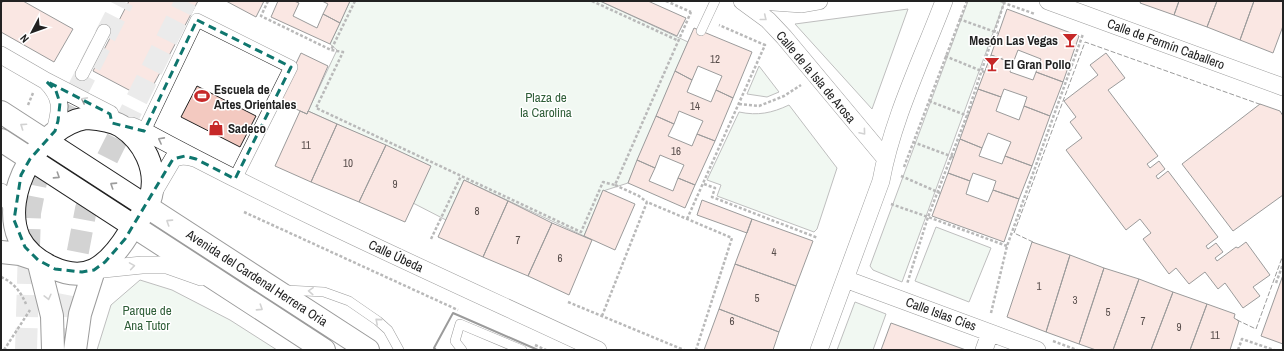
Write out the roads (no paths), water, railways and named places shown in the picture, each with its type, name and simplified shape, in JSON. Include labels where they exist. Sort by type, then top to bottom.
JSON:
[{"type":"main road","name":"Avenida del Cardenal Herrera Oria","points":[[1,112],[50,136],[272,288],[368,350]]},
{"type":"main road","points":[[4,196],[50,136],[75,119],[86,118],[116,124],[142,146],[151,166],[153,178],[148,202],[134,226],[116,250],[94,270],[80,314],[75,350]]},
{"type":"main road","name":"Avenida del Cardenal Herrera Oria","points":[[1,140],[26,167],[134,226],[324,350]]},
{"type":"main road","name":"Avenida del Cardenal Herrera Oria","points":[[4,196],[20,239],[25,247],[38,260],[55,269],[71,272],[94,270]]},
{"type":"main road","points":[[1,252],[20,254],[38,260],[52,316],[53,350]]},
{"type":"street","name":"Calle de la Isla de Arosa","points":[[742,1],[768,20],[784,37],[885,158]]},
{"type":"street","points":[[760,1],[802,4],[818,1]]},
{"type":"street","points":[[819,350],[881,181],[885,158],[944,1]]},
{"type":"street","name":"Calle de Fermín Caballero","points":[[1044,8],[1283,87]]},
{"type":"street","points":[[144,131],[197,20],[287,65],[291,68],[235,179]]},
{"type":"street","points":[[82,74],[104,31]]},
{"type":"street","points":[[1,55],[46,81],[110,114],[116,124]]},
{"type":"street","points":[[46,81],[56,91],[60,103],[50,136]]},
{"type":"street","name":"Calle Úbeda","points":[[116,124],[132,126],[144,131],[235,179],[598,350]]},
{"type":"street","name":"Calle Úbeda","points":[[148,202],[173,159],[178,156],[185,156],[196,159]]},
{"type":"street","name":"Avenida del Cardenal Herrera Oria","points":[[94,270],[142,265],[166,266],[227,286]]},
{"type":"street","name":"Calle Islas Cíes","points":[[845,279],[990,325],[1037,350]]},
{"type":"street","points":[[984,350],[990,325]]},
{"type":"lane","points":[[701,31],[714,1]]},
{"type":"lane","points":[[272,288],[324,292],[349,301],[378,321],[388,330],[400,350]]},
{"type":"lane","points":[[462,350],[455,341],[460,324],[522,350]]},
{"type":"tunnel","points":[[26,350],[30,213],[36,182],[64,117],[123,1]]},
{"type":"tunnel","points":[[64,350],[66,314],[86,209],[106,161],[186,1]]},
{"type":"place","name":"Mesón Las Vegas","points":[[1070,40]]},
{"type":"place","name":"El Gran Pollo","points":[[992,64]]},
{"type":"place","name":"Escuela de Artes Orientales","points":[[202,96]]},
{"type":"place","name":"Sadeco","points":[[216,128]]},
{"type":"park label","name":"Plaza de la Carolina","points":[[546,104]]},
{"type":"park label","name":"Parque de Ana Tutor","points":[[147,318]]}]
